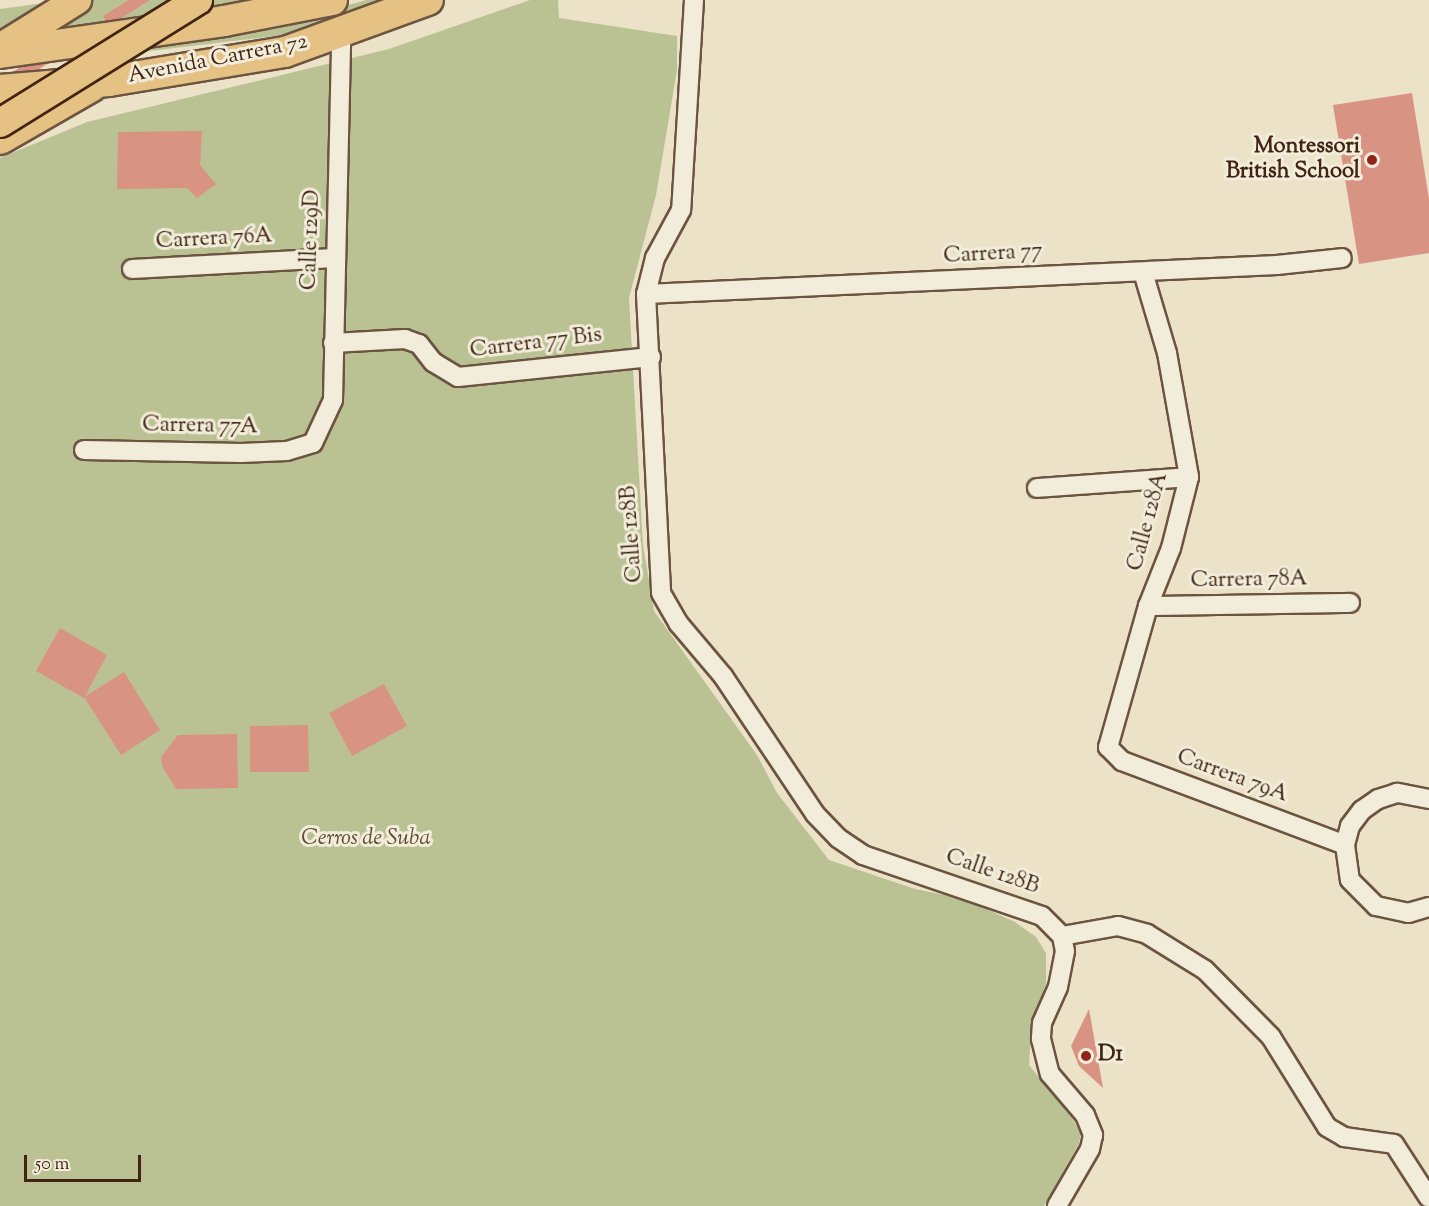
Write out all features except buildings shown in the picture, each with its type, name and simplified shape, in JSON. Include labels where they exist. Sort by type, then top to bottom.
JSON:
[{"type":"highway","name":"Avenida Carrera 72","points":[[0,53],[224,21],[332,0]]},
{"type":"highway","points":[[0,139],[117,72],[294,40],[330,28],[366,0]]},
{"type":"highway","name":"Avenida Carrera 72","points":[[0,88],[285,52],[341,34],[428,0]]},
{"type":"main road","points":[[0,48],[77,0]]},
{"type":"main road","points":[[0,123],[198,0]]},
{"type":"street","name":"Calle 128B","points":[[694,0],[681,210],[656,258],[646,294],[651,357],[659,581],[667,606],[679,624],[723,676],[815,814],[838,838],[863,855],[1042,916],[1062,936]]},
{"type":"street","name":"Calle 129D","points":[[313,443],[333,400],[341,34]]},
{"type":"street","name":"Carrera 76A","points":[[132,269],[335,258]]},
{"type":"street","name":"Carrera 77","points":[[646,294],[1143,272],[1342,258]]},
{"type":"street","name":"Calle 128A","points":[[1108,747],[1148,606],[1171,549],[1189,477],[1167,353],[1143,272]]},
{"type":"street","name":"Carrera 77 Bis","points":[[333,343],[405,339],[419,344],[434,362],[458,378],[651,357]]},
{"type":"street","name":"Carrera 77A","points":[[84,450],[241,453],[287,451],[313,443]]},
{"type":"street","points":[[1037,488],[1189,477]]},
{"type":"street","name":"Carrera 78A","points":[[1148,606],[1350,603]]},
{"type":"street","name":"Carrera 79A","points":[[1108,747],[1122,761],[1345,844]]},
{"type":"street","points":[[1429,799],[1397,793],[1378,799],[1356,818],[1345,844],[1350,880],[1376,906],[1408,913],[1429,907]]},
{"type":"street","points":[[1057,1206],[1090,1149],[1093,1135],[1084,1115],[1050,1074],[1041,1039],[1042,1023],[1058,987],[1065,951],[1062,936],[1118,926],[1147,934],[1205,970],[1271,1037],[1327,1127],[1344,1137],[1394,1144],[1429,1198]]},
{"type":"green space","points":[[65,0],[278,0],[0,43],[0,9]]},
{"type":"green space","points":[[366,0],[407,0],[291,34],[0,69],[0,60],[338,8]]},
{"type":"green space","name":"Cerros de Suba","points":[[530,0],[558,0],[559,18],[677,36],[677,70],[656,195],[629,298],[643,545],[654,611],[757,755],[777,793],[829,860],[915,889],[964,899],[1015,922],[1036,937],[1046,953],[1046,983],[1031,1032],[1029,1065],[1071,1117],[1081,1133],[1079,1143],[1044,1206],[0,1206],[0,158],[87,122],[389,49]]},
{"type":"place","name":"Montessori British School","points":[[1372,160]]},
{"type":"place","name":"D1","points":[[1086,1056]]}]
